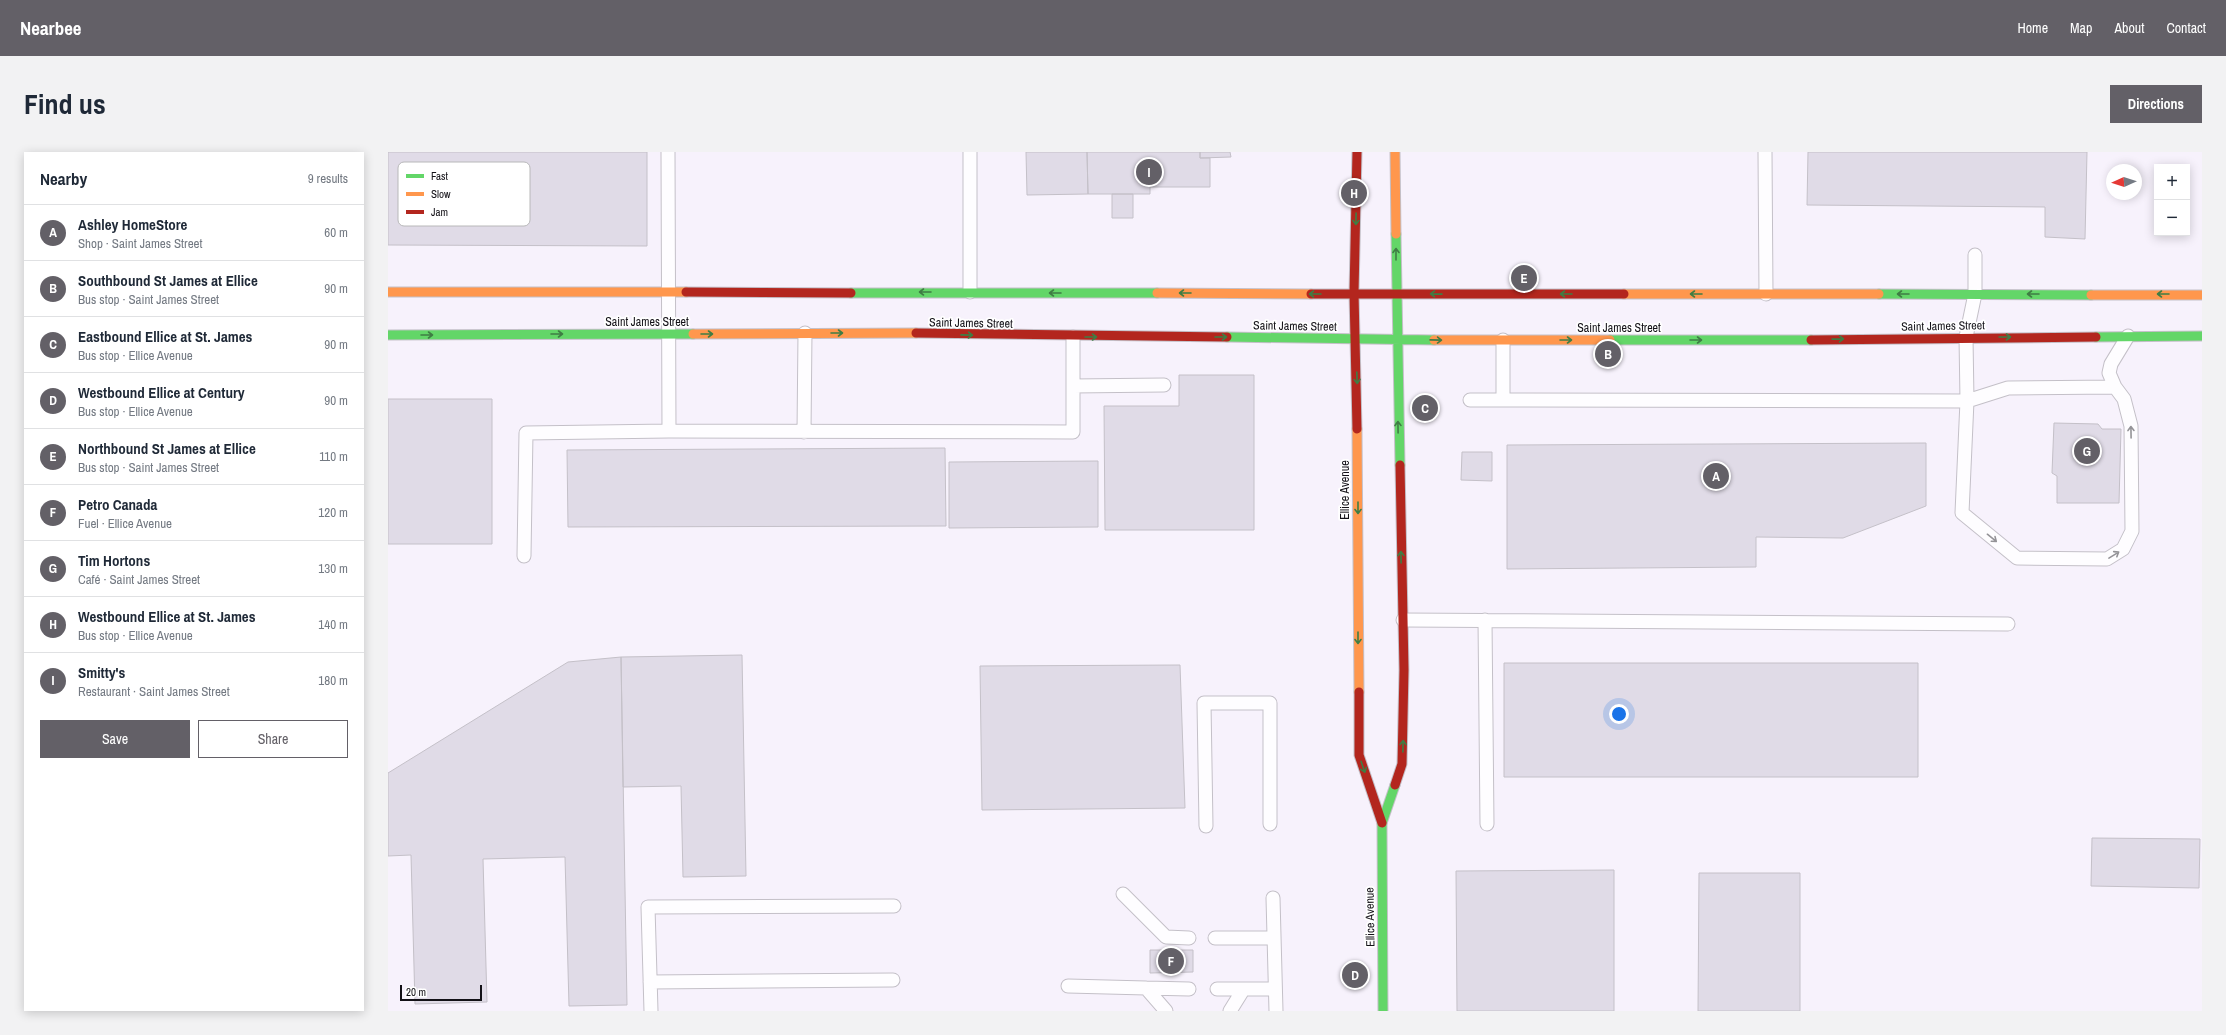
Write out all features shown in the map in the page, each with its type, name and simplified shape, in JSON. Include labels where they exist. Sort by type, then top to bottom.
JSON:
[{"type":"main road","name":"Ellice Avenue","points":[[1357,152],[1354,293],[1356,338],[1359,755],[1382,823]]},
{"type":"main road","name":"Ellice Avenue","points":[[1383,1011],[1381,901],[1382,823],[1402,764],[1403,620],[1396,339],[1395,152]]},
{"type":"main road","points":[[388,292],[2202,295]]},
{"type":"main road","name":"Saint James Street","points":[[388,335],[805,334],[1503,340],[1799,340],[1966,337],[2202,336]]},
{"type":"lane","points":[[668,152],[669,431]]},
{"type":"lane","points":[[970,152],[970,292]]},
{"type":"lane","points":[[1765,152],[1766,294]]},
{"type":"lane","points":[[1975,254],[1975,294],[1966,337],[1967,401],[1962,513],[2017,558],[2107,559],[2123,549],[2132,531],[2131,426],[2124,399],[2115,387],[2109,373],[2128,336]]},
{"type":"lane","points":[[804,432],[805,334]]},
{"type":"lane","points":[[524,556],[526,433],[669,431],[1072,432],[1073,336]]},
{"type":"lane","points":[[1503,340],[1503,400]]},
{"type":"lane","points":[[1073,386],[1164,385]]},
{"type":"lane","points":[[1470,400],[1967,401],[2008,388],[2115,387]]},
{"type":"lane","points":[[1403,620],[2008,624]]},
{"type":"lane","points":[[1485,620],[1487,824]]},
{"type":"lane","points":[[1206,826],[1204,703],[1270,703],[1270,824]]},
{"type":"lane","points":[[1123,894],[1166,937],[1189,938]]},
{"type":"lane","points":[[1273,898],[1276,1011]]},
{"type":"lane","points":[[651,1011],[648,907],[894,906]]},
{"type":"lane","points":[[1215,938],[1274,938]]},
{"type":"lane","points":[[650,982],[893,980]]},
{"type":"lane","points":[[1068,986],[1189,989]]},
{"type":"lane","points":[[1146,988],[1166,1011]]},
{"type":"lane","points":[[1217,989],[1276,989]]},
{"type":"lane","points":[[1230,1011],[1243,990]]},
{"type":"building","points":[[388,152],[647,152],[647,246],[388,245]]},
{"type":"building","points":[[1026,152],[1087,152],[1088,194],[1027,195]]},
{"type":"building","points":[[1087,152],[1200,152],[1200,158],[1210,158],[1210,187],[1150,187],[1150,194],[1088,194]]},
{"type":"building","points":[[1200,152],[1230,152],[1231,157],[1200,158]]},
{"type":"building","points":[[1808,152],[2087,152],[2085,239],[2045,237],[2045,207],[1807,205]]},
{"type":"building","points":[[1112,194],[1133,194],[1133,218],[1112,218]]},
{"type":"building","points":[[1179,375],[1254,375],[1254,530],[1105,530],[1104,406],[1179,406]]},
{"type":"building","points":[[388,399],[492,399],[492,544],[388,544]]},
{"type":"building","points":[[2054,423],[2098,424],[2102,429],[2121,429],[2119,503],[2057,503],[2057,476],[2052,473]]},
{"type":"building","points":[[1926,443],[1926,506],[1843,538],[1756,537],[1756,567],[1507,569],[1507,445]]},
{"type":"building","points":[[945,448],[946,526],[568,527],[567,450]]},
{"type":"building","points":[[1462,452],[1492,452],[1492,481],[1461,480]]},
{"type":"building","points":[[1098,461],[1098,527],[949,528],[949,462]]},
{"type":"building","points":[[742,655],[746,876],[683,877],[681,786],[623,787],[621,657]]},
{"type":"building","points":[[621,657],[627,1005],[569,1006],[565,857],[483,859],[487,1002],[415,1004],[411,855],[388,856],[388,773],[568,662]]},
{"type":"building","points":[[1504,663],[1918,663],[1918,777],[1504,777]]},
{"type":"building","points":[[1180,665],[1185,808],[982,810],[980,666]]},
{"type":"building","points":[[2092,838],[2200,839],[2199,888],[2091,886]]},
{"type":"building","points":[[1614,870],[1614,1011],[1457,1011],[1456,871]]},
{"type":"building","points":[[1699,873],[1800,873],[1800,1011],[1698,1011]]},
{"type":"building","points":[[1150,950],[1193,950],[1193,972],[1150,973]]},
{"type":"traffic: fast","points":[[1396,234],[1400,465]]},
{"type":"traffic: fast","points":[[851,293],[1157,293]]},
{"type":"traffic: fast","points":[[1879,294],[2091,295]]},
{"type":"traffic: fast","points":[[388,335],[693,334]]},
{"type":"traffic: fast","points":[[2096,337],[2202,336]]},
{"type":"traffic: fast","points":[[1227,337],[1434,340]]},
{"type":"traffic: fast","points":[[1610,340],[1811,340]]},
{"type":"traffic: fast","points":[[1383,1011],[1382,823],[1395,785]]},
{"type":"traffic: slow","points":[[1395,152],[1396,234]]},
{"type":"traffic: slow","points":[[388,292],[686,292]]},
{"type":"traffic: slow","points":[[1157,293],[1311,294]]},
{"type":"traffic: slow","points":[[1624,294],[1879,294]]},
{"type":"traffic: slow","points":[[2091,295],[2202,295]]},
{"type":"traffic: slow","points":[[693,334],[916,333]]},
{"type":"traffic: slow","points":[[1434,340],[1610,340]]},
{"type":"traffic: slow","points":[[1357,429],[1359,692]]},
{"type":"traffic: jam","points":[[1357,152],[1354,293],[1357,429]]},
{"type":"traffic: jam","points":[[686,292],[851,293]]},
{"type":"traffic: jam","points":[[1311,294],[1624,294]]},
{"type":"traffic: jam","points":[[916,333],[1227,337]]},
{"type":"traffic: jam","points":[[1811,340],[2096,337]]},
{"type":"traffic: jam","points":[[1395,785],[1402,764],[1404,670],[1400,465]]},
{"type":"traffic: jam","points":[[1359,692],[1359,755],[1382,823]]},
{"type":"place","name":"Smitty's","points":[[1149,172]]},
{"type":"place","name":"Westbound Ellice at St. James","points":[[1354,193]]},
{"type":"place","name":"Northbound St James at Ellice","points":[[1524,278]]},
{"type":"place","name":"Southbound St James at Ellice","points":[[1608,354]]},
{"type":"place","name":"Eastbound Ellice at St. James","points":[[1425,408]]},
{"type":"place","name":"Tim Hortons","points":[[2087,451]]},
{"type":"place","name":"Ashley HomeStore","points":[[1716,476]]},
{"type":"place","name":"Petro Canada","points":[[1171,961]]},
{"type":"place","name":"Westbound Ellice at Century","points":[[1355,975]]}]
